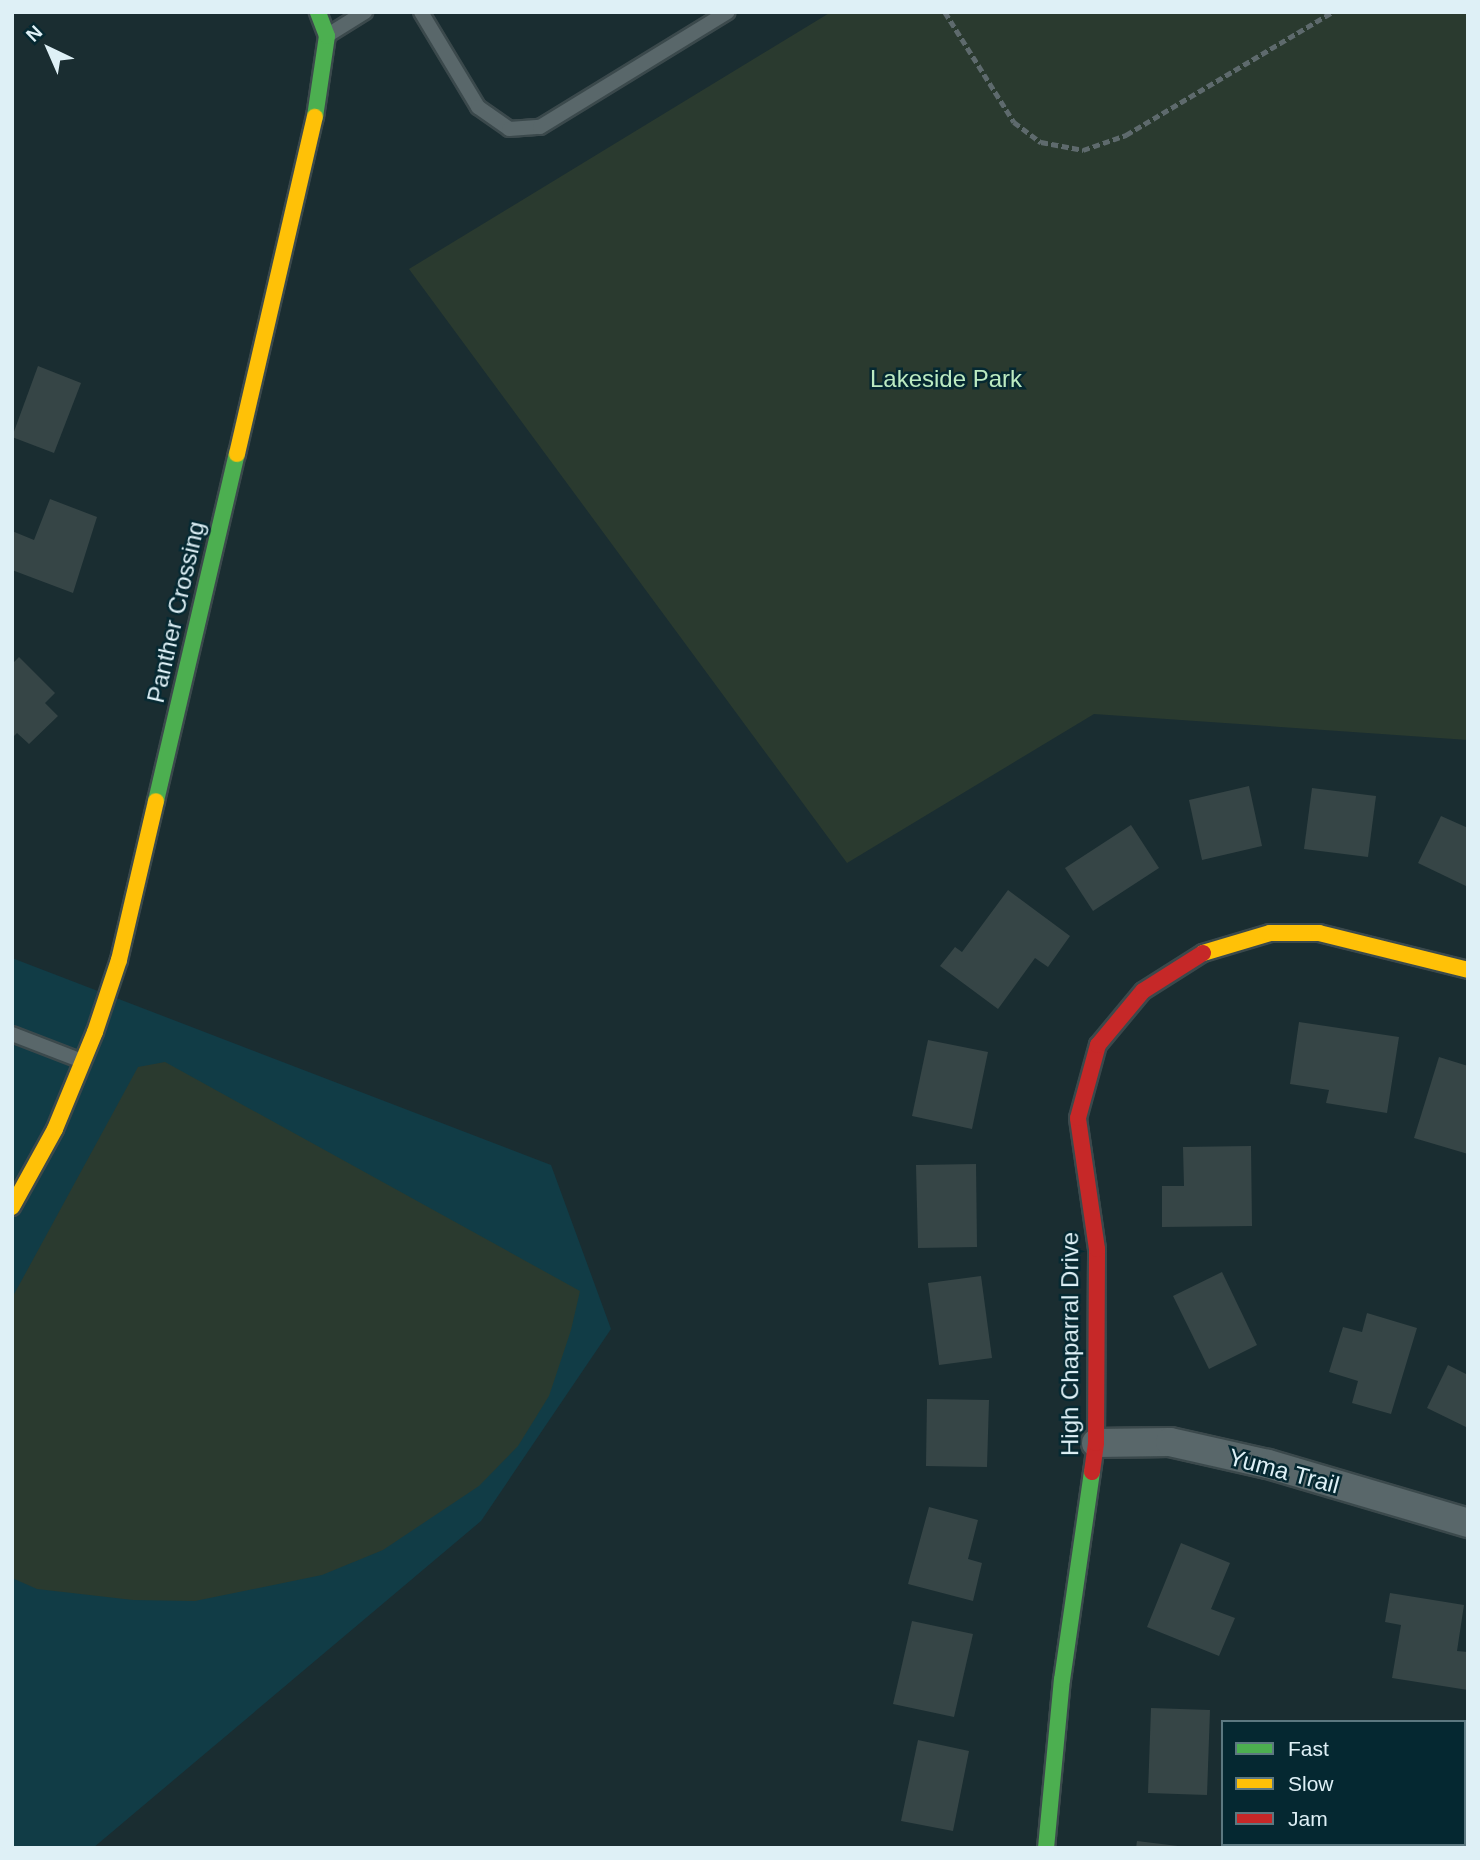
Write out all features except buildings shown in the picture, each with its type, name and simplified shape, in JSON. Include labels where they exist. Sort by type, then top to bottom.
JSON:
[{"type":"street","name":"Panther Crossing","points":[[12,1207],[55,1129],[83,1062],[119,960],[320,96],[327,36],[318,12]]},
{"type":"street","name":"High Chaparral Drive","points":[[1046,1848],[1062,1680],[1096,1443],[1097,1249],[1078,1118],[1098,1045],[1143,991],[1210,948],[1270,933],[1319,933],[1468,970]]},
{"type":"street","name":"Yuma Trail","points":[[1096,1443],[1170,1442],[1268,1464],[1468,1523]]},
{"type":"lane","points":[[327,36],[365,12]]},
{"type":"lane","points":[[421,12],[478,107],[509,128],[540,127],[728,12]]},
{"type":"lane","points":[[12,1034],[83,1062]]},
{"type":"path","points":[[945,12],[1014,122],[1041,142],[1083,150],[1126,135],[1332,12]]},
{"type":"shaded area","points":[[12,958],[551,1165],[611,1329],[481,1521],[93,1848],[12,1848]]},
{"type":"green space","name":"Lakeside Park","points":[[831,12],[1468,12],[1468,740],[1094,714],[847,863],[409,269]]},
{"type":"green space","points":[[165,1062],[580,1291],[571,1330],[549,1396],[518,1446],[479,1486],[383,1550],[322,1575],[195,1601],[133,1600],[37,1589],[12,1578],[12,1298],[138,1067]]},
{"type":"traffic: fast","points":[[315,117],[327,36],[318,12]]},
{"type":"traffic: fast","points":[[156,801],[237,454]]},
{"type":"traffic: fast","points":[[1046,1848],[1062,1680],[1092,1472]]},
{"type":"traffic: slow","points":[[237,454],[315,117]]},
{"type":"traffic: slow","points":[[12,1207],[55,1129],[95,1032],[119,960],[156,801]]},
{"type":"traffic: slow","points":[[1203,953],[1270,933],[1319,933],[1468,970]]},
{"type":"traffic: jam","points":[[1092,1472],[1096,1443],[1097,1249],[1078,1118],[1098,1045],[1143,991],[1203,953]]}]
